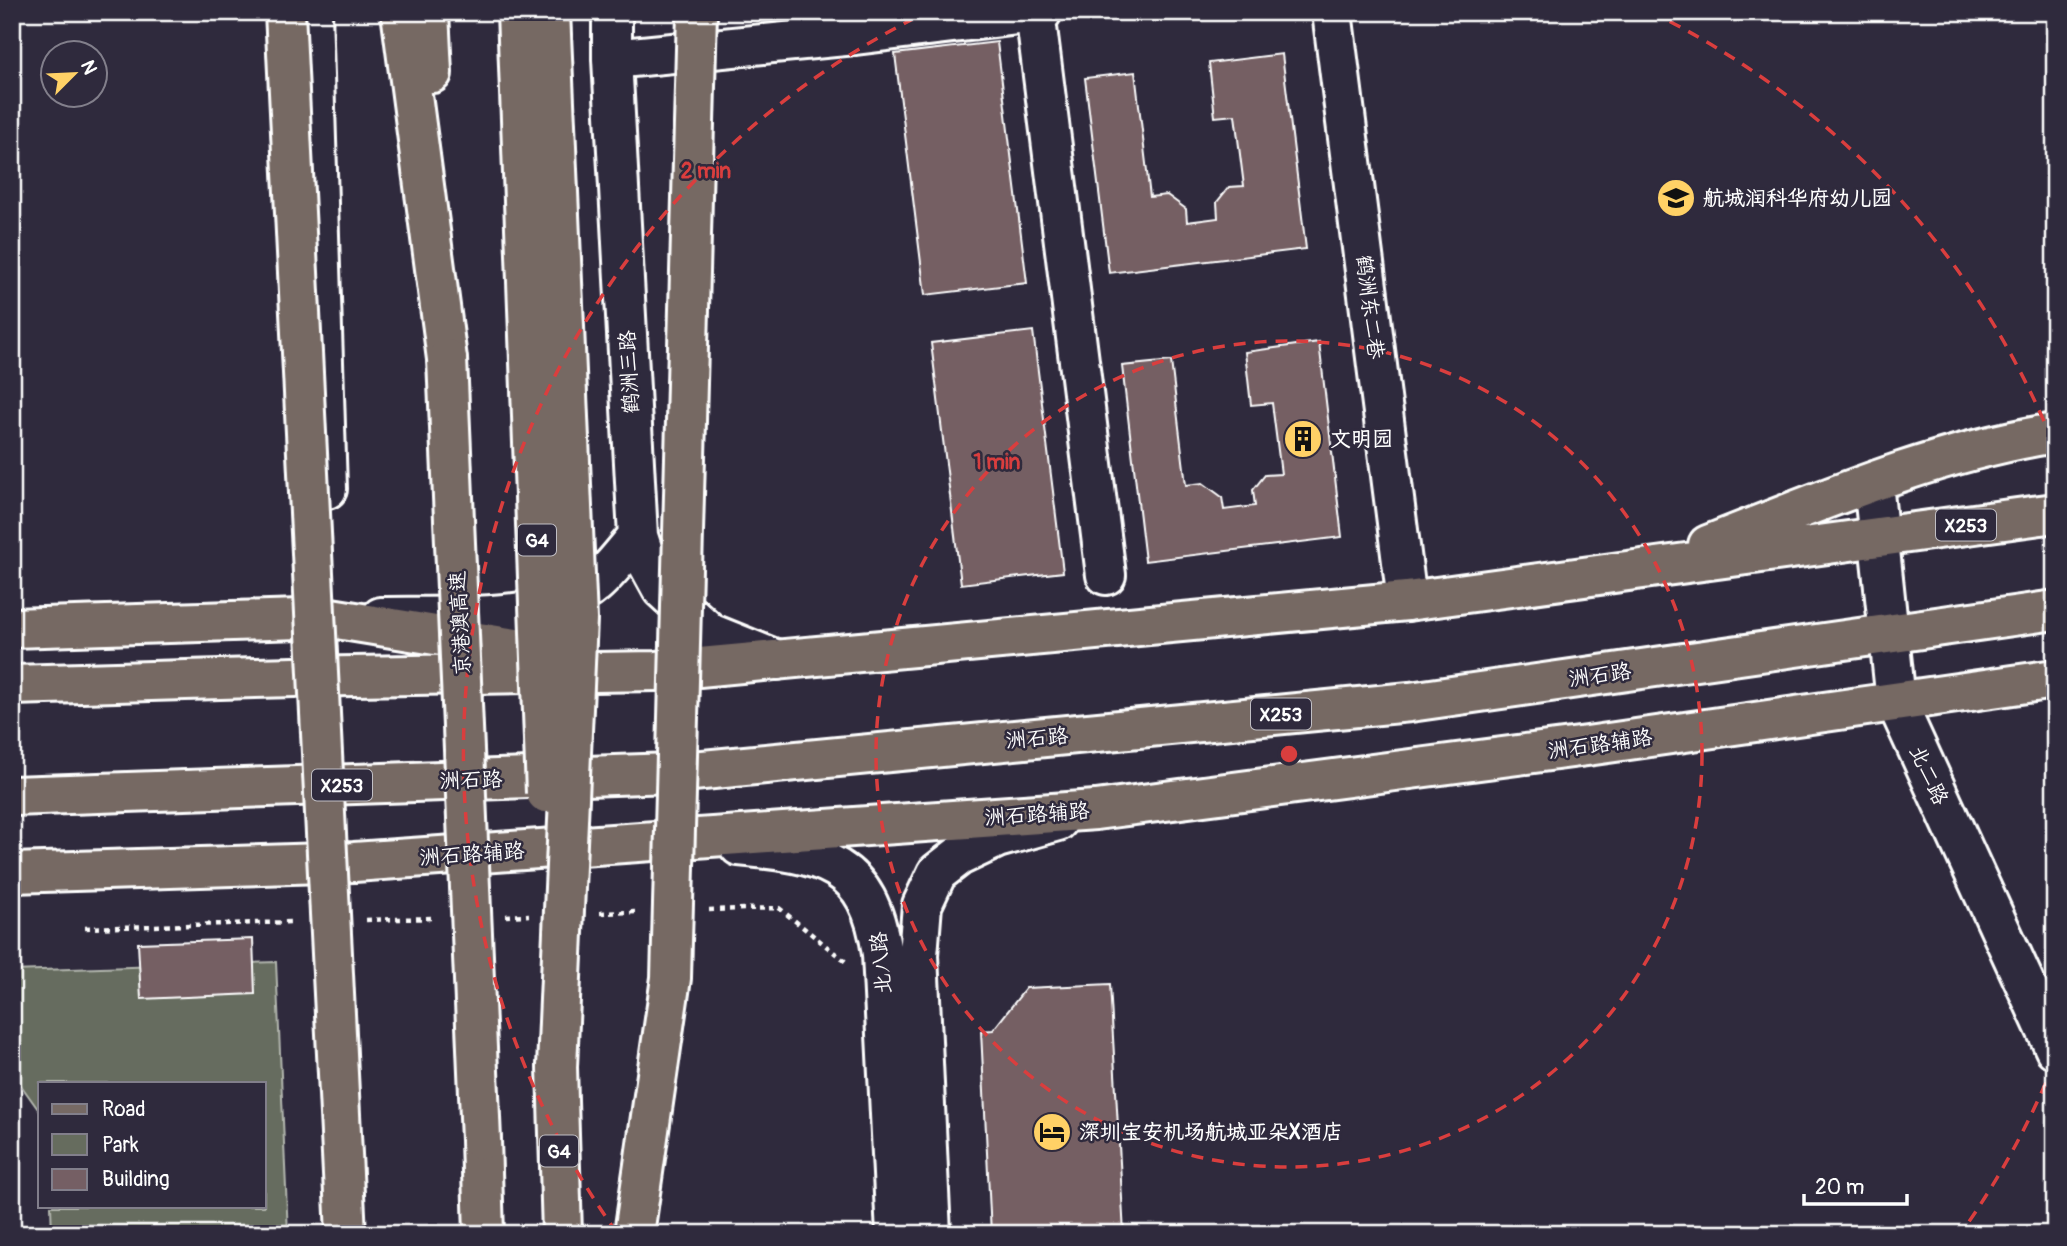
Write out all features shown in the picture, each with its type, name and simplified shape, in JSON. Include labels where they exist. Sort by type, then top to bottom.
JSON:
[{"type":"main road","points":[[285,12],[346,1234]]},
{"type":"main road","points":[[401,12],[447,359]]},
{"type":"main road","name":"京港澳高速","points":[[429,12],[447,359],[484,1234]]},
{"type":"main road","name":"G4","points":[[517,12],[562,1234]]},
{"type":"main road","points":[[550,12],[577,619],[557,1068]]},
{"type":"main road","points":[[634,1234],[671,978],[697,12]]},
{"type":"main road","points":[[1648,568],[1872,483],[1969,450],[2051,432]]},
{"type":"main road","name":"X253","points":[[12,685],[657,671],[1407,601],[2055,513]]},
{"type":"main road","name":"洲石路","points":[[12,796],[685,771],[1410,702],[2055,610]]},
{"type":"main road","points":[[12,628],[331,618],[657,671]]},
{"type":"main road","name":"洲石路辅路","points":[[12,873],[354,862],[1096,810],[2055,679]]},
{"type":"street","points":[[312,12],[331,618],[527,612],[557,607],[594,585],[638,536]]},
{"type":"street","name":"鹤洲三路","points":[[612,12],[612,59],[638,536],[645,558],[662,589],[710,633],[777,660]]},
{"type":"street","points":[[612,59],[840,24],[1042,12]]},
{"type":"street","name":"鹤洲东二巷","points":[[1332,12],[1407,601]]},
{"type":"street","points":[[1035,13],[1106,575]]},
{"type":"street","name":"北二路","points":[[1872,483],[1896,702],[2055,1049]]},
{"type":"street","name":"北八路","points":[[931,1234],[918,955],[922,905],[937,873],[958,856],[997,838],[1096,810]]},
{"type":"street","name":"北八路","points":[[681,840],[794,851],[820,859],[844,871],[868,900],[878,922],[882,954],[896,1234]]},
{"type":"green space","points":[[276,962],[288,1234],[52,1234],[51,1208],[266,1208],[266,1082],[38,1082],[38,1109],[20,1084],[12,1080],[12,971]]},
{"type":"building","points":[[997,42],[1027,283],[925,295],[895,54]]},
{"type":"building","points":[[1282,54],[1306,249],[1109,273],[1085,78],[1135,72],[1150,197],[1167,195],[1186,209],[1187,222],[1218,218],[1217,202],[1229,187],[1244,186],[1235,115],[1215,117],[1209,63]]},
{"type":"building","points":[[1033,331],[1063,572],[961,584],[931,343]]},
{"type":"building","name":"文明园","points":[[1319,342],[1342,537],[1145,561],[1122,366],[1171,361],[1186,485],[1203,483],[1222,497],[1224,510],[1255,506],[1253,490],[1265,475],[1281,474],[1272,403],[1251,405],[1245,352]]},
{"type":"building","points":[[253,939],[255,994],[141,999],[138,943]]},
{"type":"building","name":"深圳宝安机场航城亚朵X酒店","points":[[1110,984],[1124,1234],[991,1234],[981,1031],[993,1030],[1026,988]]},
{"type":"place","name":"航城润科华府幼儿园","points":[[1676,198]]},
{"type":"place","name":"文明园","points":[[1303,439]]},
{"type":"place","name":"深圳宝安机场航城亚朵X酒店","points":[[1052,1132]]}]
